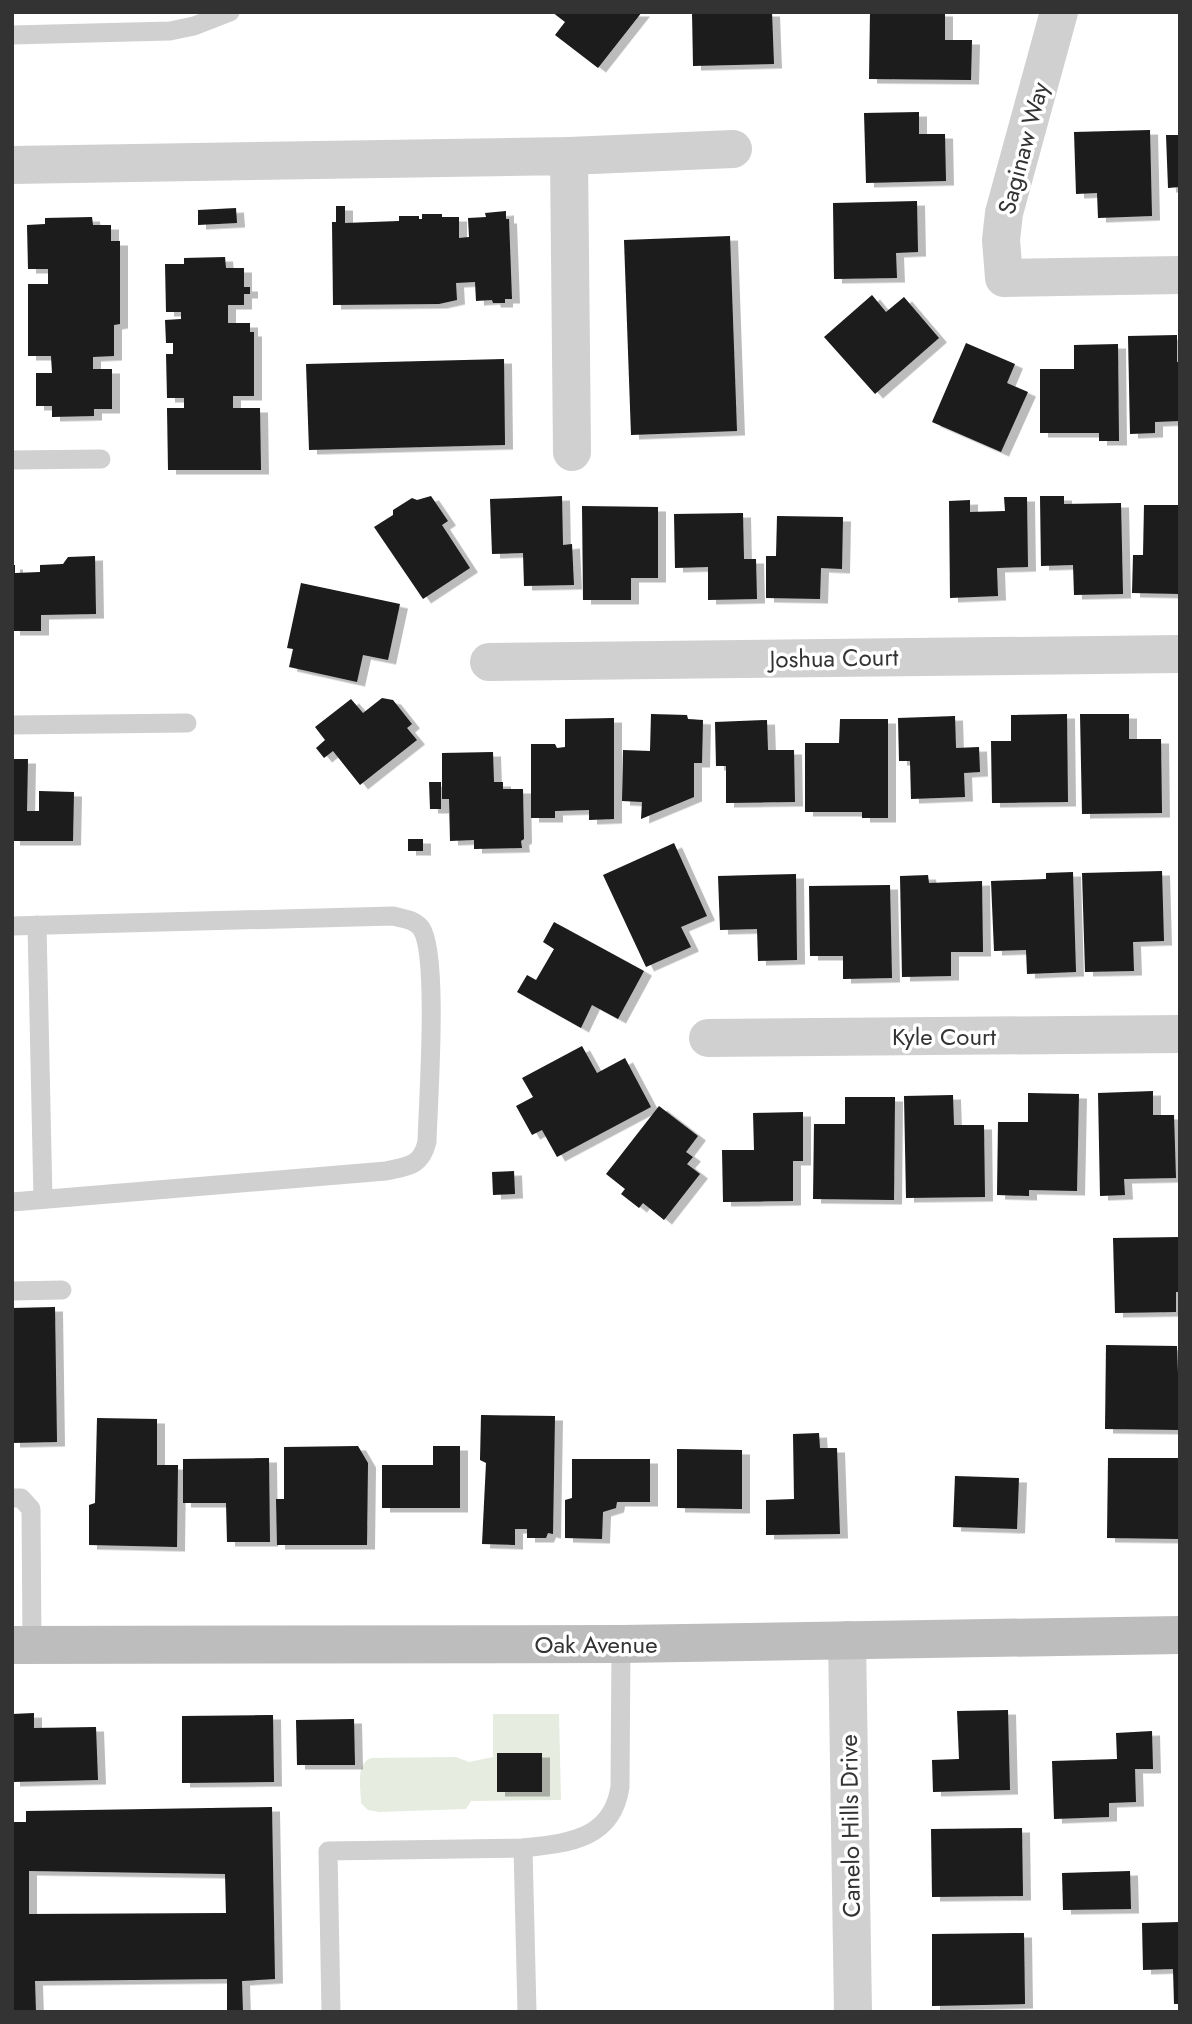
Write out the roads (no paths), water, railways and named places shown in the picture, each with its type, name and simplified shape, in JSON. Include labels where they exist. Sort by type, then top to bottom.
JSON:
[{"type":"main road","name":"Oak Avenue","points":[[22,1644],[621,1644],[1180,1635]]},
{"type":"street","name":"Saginaw Way","points":[[1059,12],[1004,213],[1001,240],[1004,278],[1180,275]]},
{"type":"street","points":[[12,166],[569,156],[733,149]]},
{"type":"street","points":[[569,156],[572,452]]},
{"type":"street","name":"Joshua Court","points":[[489,662],[1180,653]]},
{"type":"street","name":"Kyle Court","points":[[708,1038],[1180,1034]]},
{"type":"street","name":"Canelo Hills Drive","points":[[848,1640],[853,2012]]},
{"type":"lane","points":[[12,35],[170,31],[194,26],[230,12]]},
{"type":"lane","points":[[12,460],[101,459]]},
{"type":"lane","points":[[12,725],[187,723]]},
{"type":"lane","points":[[12,926],[393,916],[415,921],[424,931],[432,967],[427,1142],[424,1154],[411,1166],[386,1171],[12,1202]]},
{"type":"lane","points":[[37,925],[43,1199]]},
{"type":"lane","points":[[12,1291],[62,1290]]},
{"type":"lane","points":[[12,1498],[21,1498],[31,1509],[22,1644]]},
{"type":"lane","points":[[331,2012],[328,1852],[523,1848],[578,1839],[605,1825],[612,1814],[620,1787],[621,1644]]},
{"type":"lane","points":[[523,1848],[527,2012]]}]
